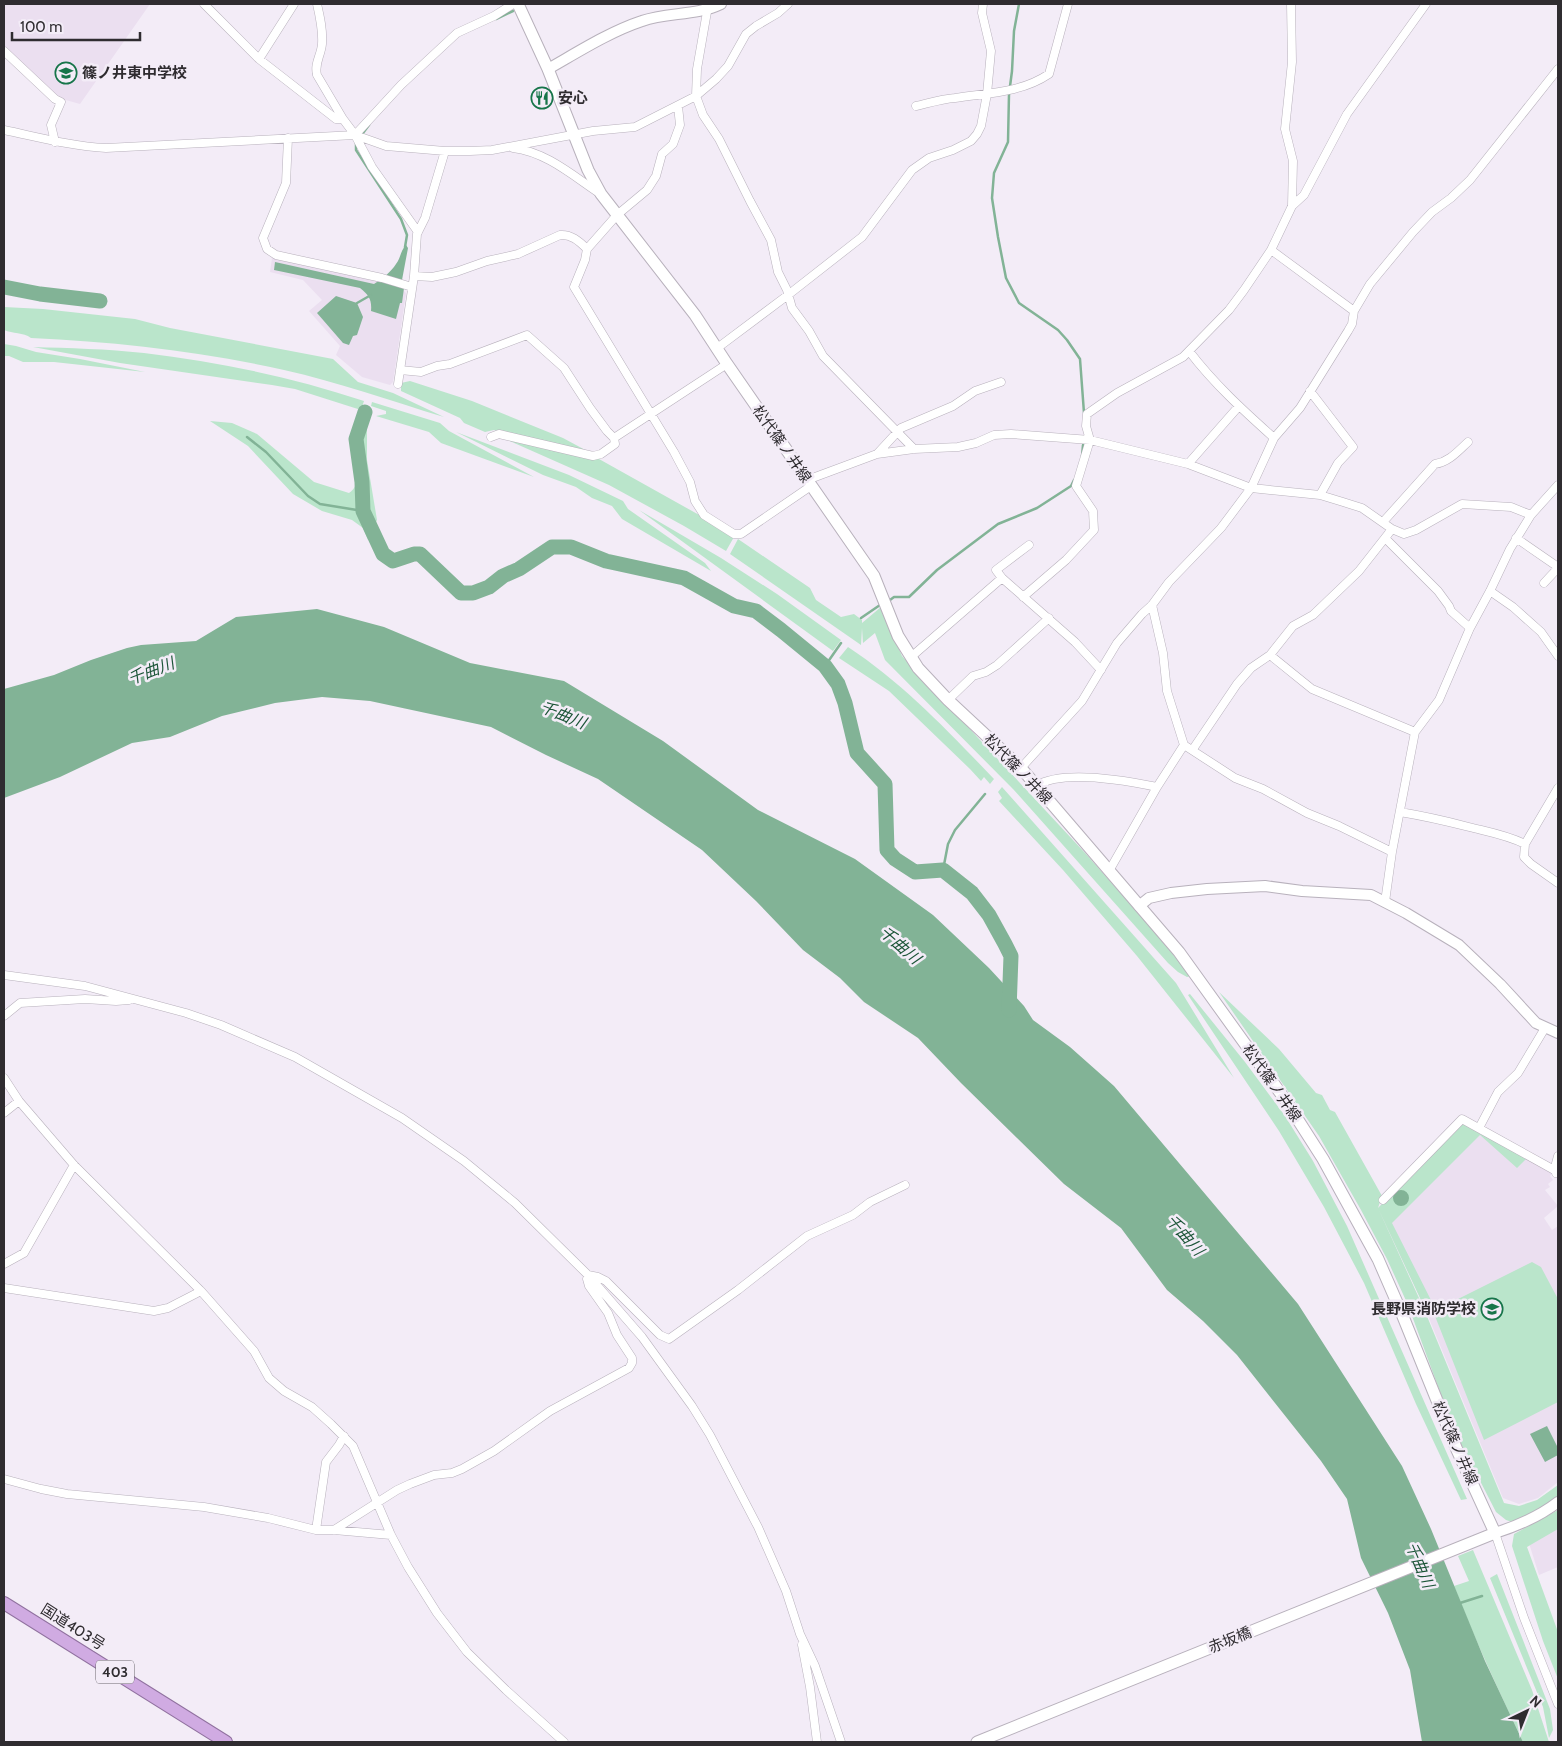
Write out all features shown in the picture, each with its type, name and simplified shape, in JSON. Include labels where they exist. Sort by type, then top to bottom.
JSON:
[{"type":"highway","name":"国道403号","points":[[4,1603],[223,1742]]},
{"type":"main road","name":"松代篠ノ井線","points":[[519,5],[548,69],[588,170],[601,194],[690,307],[716,348],[874,576],[898,636],[911,657],[928,680],[1021,768],[1179,952],[1284,1098],[1323,1159],[1350,1204],[1388,1283],[1457,1450],[1495,1533]]},
{"type":"main road","name":"赤坂橋","points":[[977,1742],[1495,1533]]},
{"type":"street","points":[[204,4],[259,60],[336,119],[343,119]]},
{"type":"street","points":[[259,60],[294,4]]},
{"type":"street","points":[[318,4],[322,27],[322,46],[316,68],[318,75],[343,119],[355,135],[372,167],[418,232]]},
{"type":"street","points":[[548,69],[618,30],[644,20],[721,4]]},
{"type":"street","points":[[4,130],[54,142],[61,141],[75,145],[106,148],[355,135],[386,146],[445,152],[492,150],[575,136],[593,131],[635,127],[678,106],[696,96],[716,79],[728,66],[746,34],[778,13],[788,4]]},
{"type":"street","points":[[716,348],[862,237],[912,170],[929,158],[953,150],[971,141],[981,126],[987,94],[991,51],[982,13],[983,4]]},
{"type":"street","points":[[916,106],[954,98],[1009,91],[1049,74],[1068,4]]},
{"type":"street","points":[[1023,597],[1066,560],[1094,530],[1093,511],[1076,486],[1090,440],[1086,426],[1087,414],[1117,393],[1184,357],[1229,310],[1244,290],[1271,250],[1292,206],[1293,161],[1286,128],[1292,62],[1291,4]]},
{"type":"street","points":[[1292,206],[1304,196],[1348,114],[1426,4]]},
{"type":"street","points":[[355,135],[401,84],[457,33],[519,5]]},
{"type":"street","points":[[709,7],[697,69],[696,96],[703,115],[719,139],[771,240],[778,272],[792,308],[809,331],[823,356],[914,449]]},
{"type":"street","points":[[4,51],[55,99],[61,102],[51,126],[54,142]]},
{"type":"street","points":[[1021,768],[1082,701],[1117,643],[1152,605],[1169,582],[1221,528],[1251,488],[1274,438],[1300,408],[1348,332],[1352,324],[1354,311],[1370,284],[1412,232],[1432,212],[1451,198],[1470,180],[1558,68]]},
{"type":"street","points":[[678,106],[680,125],[672,144],[662,154],[656,176],[647,190],[617,215],[587,249],[585,260],[574,287],[652,414],[690,482],[695,501],[704,516],[734,534],[741,534],[809,483],[877,454],[958,446],[1003,434],[1090,440],[1188,464],[1251,488],[1320,495],[1362,508],[1392,529],[1404,534],[1416,530],[1462,504],[1511,507],[1531,515]]},
{"type":"street","points":[[288,138],[286,183],[263,238],[265,245],[276,255],[382,278],[409,286]]},
{"type":"street","points":[[508,147],[520,149],[560,166],[601,194]]},
{"type":"street","points":[[398,384],[409,286],[414,276],[418,232],[425,218],[445,152]]},
{"type":"street","points":[[414,276],[432,277],[456,272],[487,261],[518,254],[566,234],[580,241],[587,249]]},
{"type":"street","points":[[1271,250],[1354,311]]},
{"type":"street","points":[[400,370],[421,372],[437,366],[450,364],[527,335],[564,368],[590,408],[614,438],[615,444],[601,454],[593,456],[499,434],[491,437]]},
{"type":"street","points":[[1189,351],[1207,375],[1274,438]]},
{"type":"street","points":[[614,438],[727,364]]},
{"type":"street","points":[[877,454],[897,431],[953,406],[975,391],[1001,382]]},
{"type":"street","points":[[1310,391],[1353,446],[1338,463],[1320,495]]},
{"type":"street","points":[[1188,464],[1239,406]]},
{"type":"street","points":[[1383,522],[1412,488],[1436,464],[1450,458],[1468,442]]},
{"type":"street","points":[[1385,902],[1392,852],[1415,732],[1439,700],[1470,628],[1516,538],[1531,515],[1558,484]]},
{"type":"street","points":[[1193,749],[1237,684],[1251,668],[1270,655],[1293,626],[1313,615],[1359,571],[1392,529]]},
{"type":"street","points":[[1386,538],[1438,591],[1452,611],[1470,628]]},
{"type":"street","points":[[1516,538],[1558,568],[1544,583]]},
{"type":"street","points":[[1029,545],[996,570],[1023,597],[1076,642],[1101,670]]},
{"type":"street","points":[[911,657],[1002,578]]},
{"type":"street","points":[[1490,591],[1513,607],[1541,632],[1558,656]]},
{"type":"street","points":[[1152,605],[1163,653],[1167,691],[1184,745],[1193,749],[1235,778],[1263,788],[1306,813],[1339,826],[1392,852]]},
{"type":"street","points":[[948,700],[973,676],[986,672],[997,665],[1049,618]]},
{"type":"street","points":[[1270,655],[1312,689],[1415,732]]},
{"type":"street","points":[[1109,871],[1157,787],[1184,745]]},
{"type":"street","points":[[1036,786],[1043,782],[1088,777],[1157,787]]},
{"type":"street","points":[[1558,788],[1525,844],[1524,857],[1558,883]]},
{"type":"street","points":[[1400,812],[1436,818],[1488,831],[1514,838],[1525,844]]},
{"type":"street","points":[[1139,906],[1149,898],[1172,893],[1264,886],[1302,891],[1371,895],[1459,945],[1500,984],[1536,1023],[1558,1033]]},
{"type":"street","points":[[4,975],[85,986],[186,1012],[295,1057],[402,1118],[464,1161],[515,1203],[588,1275],[642,1337],[692,1406],[710,1435],[758,1527],[786,1591],[800,1634],[815,1666],[841,1742]]},
{"type":"street","points":[[4,1016],[20,1003],[85,999],[116,1001],[135,999]]},
{"type":"street","points":[[1479,1128],[1498,1092],[1518,1073],[1545,1028]]},
{"type":"street","points":[[4,1078],[19,1100],[74,1165],[201,1291],[254,1350],[269,1378],[284,1390],[312,1407],[353,1446],[391,1535],[408,1567],[437,1613],[468,1652],[506,1690],[564,1742]]},
{"type":"street","points":[[4,1113],[19,1100]]},
{"type":"street","points":[[1383,1200],[1462,1118],[1557,1173]]},
{"type":"street","points":[[1557,1173],[1556,1162],[1558,1156]]},
{"type":"street","points":[[4,1264],[24,1253],[74,1165]]},
{"type":"street","points":[[588,1275],[606,1281],[660,1335],[669,1339],[738,1290],[807,1236],[854,1215],[870,1202],[905,1186]]},
{"type":"street","points":[[334,1530],[410,1484],[434,1474],[452,1473],[462,1469],[494,1451],[550,1411],[629,1368],[632,1358],[617,1334],[608,1314],[589,1286],[588,1275]]},
{"type":"street","points":[[4,1288],[154,1311],[168,1308],[201,1291]]},
{"type":"street","points":[[316,1530],[326,1462],[344,1436]]},
{"type":"street","points":[[4,1479],[67,1494],[229,1510],[316,1530],[391,1535]]},
{"type":"street","points":[[1558,1502],[1531,1519],[1495,1533],[1524,1618],[1558,1704]]},
{"type":"street","points":[[800,1634],[810,1687],[817,1742]]},
{"type":"shaded area","name":"篠ノ井東中学校","points":[[4,4],[150,4],[80,104],[55,97],[4,48]]},
{"type":"shaded area","points":[[272,258],[380,282],[401,288],[406,293],[393,382],[390,385],[362,377],[336,355],[340,346],[309,311],[322,300],[303,280],[270,272]]},
{"type":"shaded area","points":[[4,307],[43,309],[135,319],[170,328],[333,359],[358,382],[393,393],[444,417],[324,380],[252,363],[158,348],[31,338],[4,330]]},
{"type":"shaded area","points":[[4,344],[36,352],[145,372],[54,362],[23,362],[9,356],[4,356]]},
{"type":"shaded area","points":[[33,347],[130,352],[200,361],[255,371],[337,392],[364,401],[361,410],[295,389],[120,363]]},
{"type":"shaded area","points":[[410,381],[472,401],[563,438],[589,452],[494,430],[485,432],[464,423],[460,418],[401,391],[401,383]]},
{"type":"shaded area","points":[[372,402],[440,423],[449,431],[534,477],[441,443],[429,432],[376,416],[386,414],[386,411],[371,406]]},
{"type":"shaded area","points":[[362,411],[368,414],[367,460],[377,520],[368,540],[363,528],[352,520],[322,511],[293,494],[248,446],[210,421],[232,423],[257,434],[314,482],[349,493],[354,489],[356,483],[353,441]]},
{"type":"shaded area","points":[[456,432],[569,475],[623,501],[628,509],[705,563],[711,571],[622,519],[612,506],[592,498],[576,487],[543,475]]},
{"type":"shaded area","points":[[503,438],[599,459],[701,516],[734,537],[726,551],[609,485]]},
{"type":"shaded area","points":[[639,510],[721,558],[777,594],[841,640],[833,651]]},
{"type":"shaded area","points":[[738,539],[810,588],[816,600],[841,617],[854,614],[862,620],[862,623],[881,607],[902,656],[1086,854],[1191,976],[1187,977],[1178,972],[1168,963],[1013,789],[885,660],[875,633],[863,643],[862,628],[861,645],[730,554]]},
{"type":"shaded area","points":[[848,647],[888,676],[925,709],[994,779],[990,784],[984,777],[981,781],[889,691],[839,658]]},
{"type":"shaded area","points":[[1002,787],[1176,983],[1234,1078],[1137,956],[1063,870],[999,801],[1002,798],[998,792]]},
{"type":"shaded area","points":[[1219,992],[1279,1049],[1316,1093],[1322,1095],[1330,1110],[1335,1112],[1382,1196],[1378,1208],[1424,1309],[1504,1503],[1519,1506],[1537,1500],[1558,1485],[1558,1496],[1539,1509],[1512,1522],[1496,1512],[1454,1430],[1408,1305],[1387,1259],[1361,1210],[1319,1136]]},
{"type":"shaded area","points":[[1190,994],[1245,1062],[1285,1116],[1313,1161],[1347,1226],[1467,1499],[1461,1500],[1416,1404],[1364,1283],[1324,1207],[1279,1131],[1188,995]]},
{"type":"shaded area","name":"長野県消防学校","points":[[1463,1122],[1545,1168],[1552,1174],[1550,1176],[1553,1180],[1548,1184],[1550,1187],[1545,1190],[1558,1206],[1544,1218],[1552,1230],[1558,1226],[1558,1482],[1538,1498],[1519,1504],[1503,1498],[1423,1304],[1378,1208]]},
{"type":"shaded area","points":[[1463,1122],[1528,1157],[1517,1168],[1480,1135],[1392,1223],[1436,1310],[1532,1262],[1541,1267],[1558,1299],[1558,1402],[1484,1440],[1433,1311],[1427,1313],[1378,1208]]},
{"type":"shaded area","points":[[1558,1510],[1558,1529],[1527,1547],[1558,1632],[1558,1679],[1543,1641],[1512,1546],[1514,1534]]},
{"type":"shaded area","points":[[1558,1522],[1558,1567],[1539,1575],[1528,1540]]},
{"type":"shaded area","points":[[1473,1550],[1532,1690],[1549,1742],[1523,1742],[1454,1586],[1469,1581],[1458,1556]]},
{"type":"shaded area","points":[[1497,1574],[1550,1709],[1553,1730],[1549,1738],[1543,1707],[1490,1578]]},
{"type":"water","points":[[406,245],[408,248],[402,280],[404,288],[402,303],[400,303],[396,319],[371,311],[369,298],[360,288],[274,270],[275,262],[374,284],[394,267]]},
{"type":"water","points":[[336,296],[357,303],[363,317],[357,335],[353,336],[349,345],[343,343],[317,313]]},
{"type":"water","name":"千曲川","points":[[317,609],[384,627],[470,663],[564,681],[663,741],[758,810],[855,859],[933,915],[989,968],[1024,1006],[1033,1020],[1070,1047],[1114,1086],[1298,1304],[1402,1466],[1431,1529],[1485,1661],[1523,1742],[1422,1742],[1410,1670],[1388,1613],[1361,1558],[1347,1499],[1321,1461],[1237,1355],[1203,1321],[1167,1290],[1121,1228],[1064,1184],[918,1038],[864,1002],[840,978],[803,950],[756,901],[702,850],[598,779],[491,727],[370,701],[322,697],[275,703],[222,716],[170,737],[132,743],[60,777],[4,798],[4,689],[54,675],[127,648],[141,645],[196,641],[236,617]]},
{"type":"water","points":[[1401,1190],[1409,1198],[1401,1206],[1393,1198]]},
{"type":"water","points":[[1547,1426],[1558,1448],[1558,1455],[1545,1462],[1530,1434]]},
{"type":"waterway","points":[[1019,4],[1014,31],[1009,94],[1008,142],[994,173],[992,198],[998,237],[1006,278],[1019,303],[1058,330],[1080,359],[1084,413]]},
{"type":"waterway","points":[[496,19],[513,11]]},
{"type":"waterway","points":[[363,133],[369,125]]},
{"type":"waterway","points":[[356,143],[356,150],[401,219],[407,235],[405,247]]},
{"type":"waterway","points":[[4,287],[40,294],[100,301]]},
{"type":"waterway","points":[[357,303],[371,295]]},
{"type":"waterway","points":[[365,412],[356,439],[362,482],[363,511],[383,554],[393,561],[414,554],[420,554],[461,593],[473,593],[489,587],[503,576],[519,569],[552,547],[571,547],[606,561],[684,578],[734,606],[756,611],[825,666],[838,684],[845,703],[857,753],[885,784],[887,850],[895,859],[915,872],[943,870],[972,893],[989,915],[1011,956],[1009,1010]]},
{"type":"waterway","points":[[247,437],[266,452],[308,496],[320,504],[363,511]]},
{"type":"waterway","points":[[1082,456],[1083,445]]},
{"type":"waterway","points":[[890,600],[894,597],[909,597],[937,570],[998,524],[1037,508],[1071,486],[1074,480]]},
{"type":"waterway","points":[[861,618],[880,605]]},
{"type":"waterway","points":[[825,666],[841,643]]},
{"type":"waterway","points":[[943,870],[948,844],[955,830],[985,794]]},
{"type":"waterway","points":[[1460,1603],[1482,1596]]},
{"type":"place","name":"篠ノ井東中学校","points":[[66,73]]},
{"type":"place","name":"安心","points":[[542,98]]},
{"type":"place","name":"長野県消防学校","points":[[1492,1309]]}]
